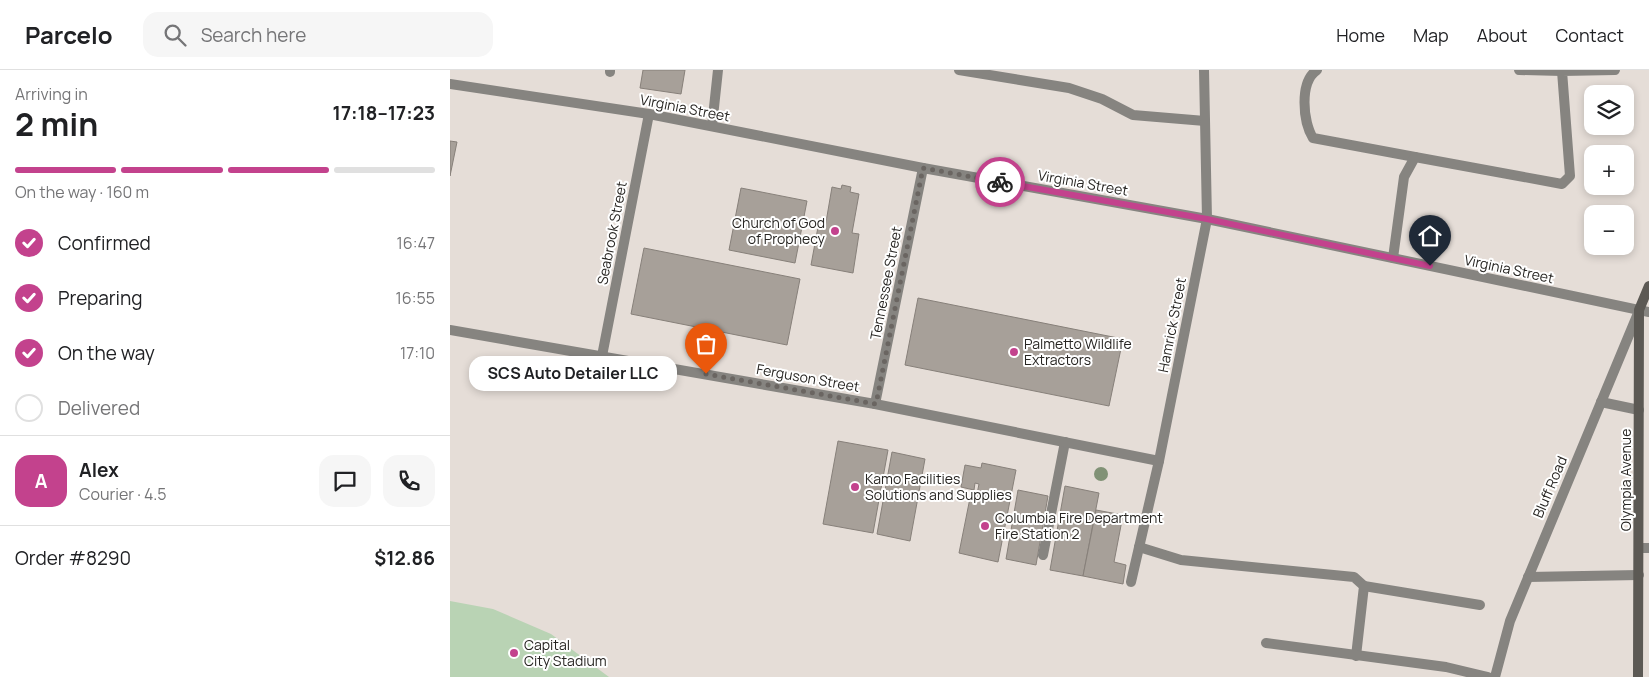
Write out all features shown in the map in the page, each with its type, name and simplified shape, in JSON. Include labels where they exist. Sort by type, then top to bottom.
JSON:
[{"type":"main road","name":"Olympia Avenue","points":[[1638,677],[1639,575],[1644,548],[1640,410],[1644,311],[1649,286]]},
{"type":"street","points":[[712,126],[718,70]]},
{"type":"street","points":[[959,70],[1069,88],[1102,99],[1133,115],[1205,121]]},
{"type":"street","name":"Hamrick Street","points":[[1131,582],[1160,461],[1207,219],[1204,70]]},
{"type":"street","points":[[1317,70],[1311,74],[1305,85],[1306,126],[1313,138],[1562,184],[1570,176],[1562,72]]},
{"type":"street","points":[[1519,70],[1562,72],[1615,70]]},
{"type":"street","name":"Virginia Street","points":[[450,84],[649,114],[923,168],[1207,219],[1644,311]]},
{"type":"street","name":"Seabrook Street","points":[[602,356],[649,114]]},
{"type":"street","points":[[1393,258],[1404,177],[1415,157]]},
{"type":"street","name":"Tennessee Street","points":[[876,404],[923,168]]},
{"type":"street","name":"Bluff Road","points":[[1494,677],[1510,621],[1528,577],[1600,402],[1644,311]]},
{"type":"street","name":"Ferguson Street","points":[[450,330],[876,404],[1160,461]]},
{"type":"street","points":[[1600,402],[1640,410]]},
{"type":"street","points":[[1042,555],[1065,442]]},
{"type":"street","points":[[1139,547],[1181,560],[1354,577],[1364,586],[1480,604]]},
{"type":"street","points":[[1528,577],[1639,575]]},
{"type":"street","points":[[1356,656],[1364,586]]},
{"type":"street","points":[[1266,643],[1446,666],[1488,677]]},
{"type":"green space","name":"Capital City Stadium","points":[[450,601],[493,609],[551,634],[609,677],[450,677]]},
{"type":"building","points":[[643,70],[685,70],[681,94],[640,88]]},
{"type":"building","points":[[450,141],[457,142],[450,176]]},
{"type":"building","name":"Church of God of Prophecy","points":[[842,185],[851,187],[850,192],[859,194],[852,233],[859,234],[853,273],[811,265],[818,227],[825,228],[832,187],[841,189]]},
{"type":"building","points":[[741,188],[807,201],[795,263],[729,250]]},
{"type":"building","points":[[644,248],[800,279],[787,345],[631,314]]},
{"type":"building","name":"Palmetto Wildlife Extractors","points":[[918,298],[1123,339],[1109,406],[905,365]]},
{"type":"building","name":"Kamo Facilities Solutions and Supplies","points":[[838,441],[888,450],[873,533],[823,524]]},
{"type":"building","points":[[892,452],[925,459],[910,541],[877,534]]},
{"type":"building","name":"Columbia Fire Department Fire Station 2","points":[[982,463],[1016,470],[998,562],[959,553],[970,498],[976,499],[979,484],[975,483],[974,490],[961,487],[965,465],[981,468]]},
{"type":"building","points":[[1065,486],[1099,493],[1083,576],[1050,570]]},
{"type":"building","points":[[1018,490],[1048,496],[1036,565],[1006,559]]},
{"type":"building","points":[[1096,510],[1123,515],[1114,562],[1126,565],[1123,584],[1083,576]]},
{"type":"way so far","points":[[706,374],[876,404],[923,168],[1000,182]]},
{"type":"place","name":"Church of God of Prophecy","points":[[835,231]]},
{"type":"place","name":"Palmetto Wildlife Extractors","points":[[1014,352]]},
{"type":"place","name":"SCS Auto Detailer LLC","points":[[706,374]]},
{"type":"place","name":"Kamo Facilities Solutions and Supplies","points":[[855,487]]},
{"type":"place","name":"Columbia Fire Department Fire Station 2","points":[[985,526]]},
{"type":"place","name":"Capital City Stadium","points":[[514,653]]},
{"type":"route","points":[[1000,182],[1207,219],[1430,266]]}]
